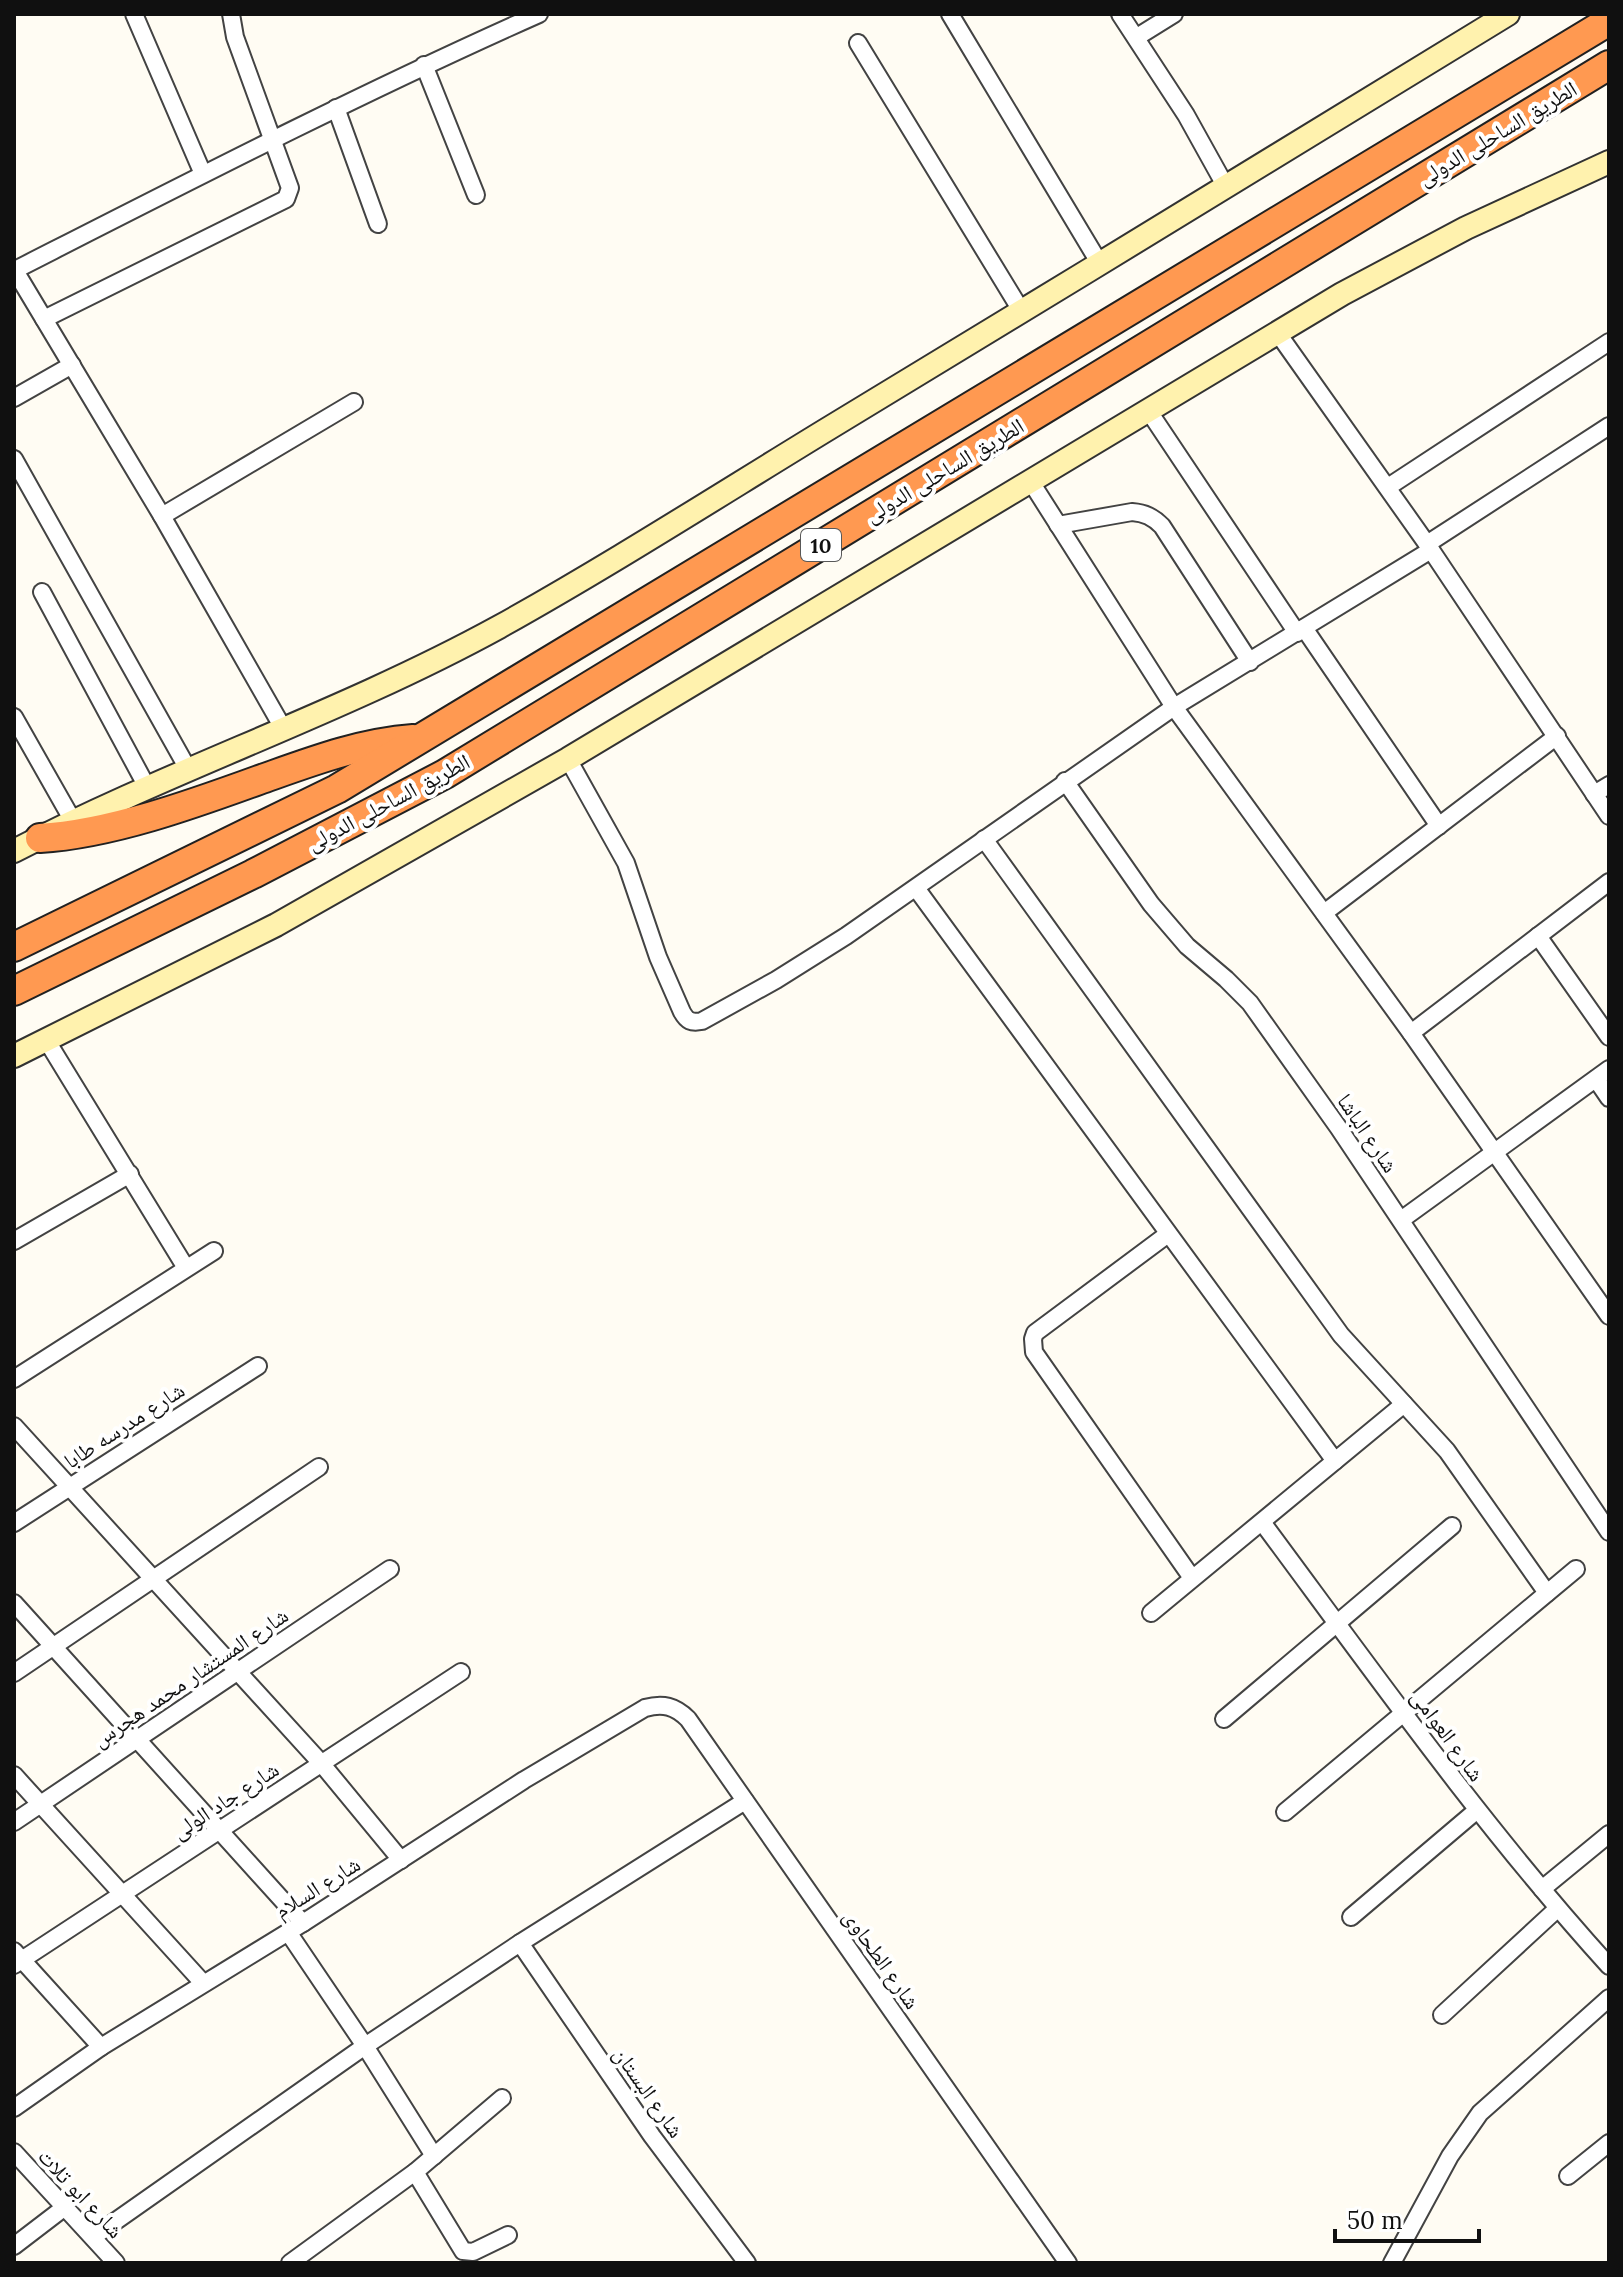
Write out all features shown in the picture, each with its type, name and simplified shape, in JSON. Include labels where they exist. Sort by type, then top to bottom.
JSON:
[{"type":"highway","name":"الطريق الساحلى الدولى","points":[[14,947],[237,840],[337,789],[426,738],[1609,21]]},
{"type":"highway","name":"الطريق الساحلى الدولى","points":[[14,991],[265,868],[445,774],[1609,65]]},
{"type":"highway","points":[[40,838],[68,836],[122,823],[355,748],[426,738]]},
{"type":"street","points":[[134,14],[203,174]]},
{"type":"street","points":[[44,319],[286,199],[290,188],[235,37],[231,14]]},
{"type":"street","points":[[283,728],[162,516],[14,270],[272,139],[424,65],[539,14]]},
{"type":"street","points":[[950,14],[1100,264]]},
{"type":"street","points":[[1120,14],[1186,115],[1226,187]]},
{"type":"street","points":[[1137,37],[1174,14]]},
{"type":"street","points":[[14,851],[147,787],[357,697],[500,626],[1022,312],[1508,14]]},
{"type":"street","points":[[858,43],[1022,312]]},
{"type":"street","points":[[424,65],[476,195]]},
{"type":"street","points":[[336,108],[378,224]]},
{"type":"street","points":[[14,1056],[276,925],[568,759],[1277,332],[1403,260],[1608,163]]},
{"type":"street","points":[[1277,332],[1388,487],[1557,736],[1602,789],[1609,816]]},
{"type":"street","points":[[1388,487],[1609,342]]},
{"type":"street","points":[[14,398],[72,365]]},
{"type":"street","points":[[162,516],[354,402]]},
{"type":"street","points":[[1148,410],[1439,826]]},
{"type":"street","points":[[568,759],[626,863],[669,986],[686,1020],[693,1023],[702,1021],[846,936],[1174,707],[1429,547],[1609,426]]},
{"type":"street","points":[[14,459],[188,769]]},
{"type":"street","points":[[1031,482],[1174,707],[1411,1033],[1609,1316]]},
{"type":"street","points":[[1058,525],[1132,512],[1154,518],[1250,662]]},
{"type":"street","points":[[42,592],[147,787]]},
{"type":"street","points":[[14,717],[73,821]]},
{"type":"street","points":[[1324,913],[1557,736]]},
{"type":"street","name":"شارع الباشا","points":[[1065,781],[1151,904],[1187,946],[1250,1003],[1401,1220],[1609,1532]]},
{"type":"street","points":[[984,839],[1341,1335],[1447,1451],[1547,1593]]},
{"type":"street","points":[[1411,1033],[1609,882]]},
{"type":"street","points":[[916,888],[1335,1461]]},
{"type":"street","points":[[1538,936],[1609,1037]]},
{"type":"street","points":[[47,1041],[186,1268]]},
{"type":"street","points":[[1401,1220],[1602,1074],[1609,1098]]},
{"type":"street","points":[[14,1241],[130,1174]]},
{"type":"street","points":[[1168,1234],[1035,1333],[1032,1346],[1192,1578]]},
{"type":"street","points":[[14,1379],[214,1251]]},
{"type":"street","name":"شارع مدرسه طابا","points":[[14,1523],[258,1366]]},
{"type":"street","points":[[1151,1613],[1404,1404]]},
{"type":"street","points":[[14,1426],[321,1763],[401,1860]]},
{"type":"street","points":[[14,1673],[319,1467]]},
{"type":"street","name":"شارع العوامى","points":[[1262,1522],[1476,1811],[1609,1966]]},
{"type":"street","points":[[1224,1719],[1452,1526]]},
{"type":"street","name":"شارع المستشار محمد هجرس","points":[[14,1822],[390,1569]]},
{"type":"street","points":[[1285,1812],[1576,1569]]},
{"type":"street","points":[[14,1603],[220,1830],[296,1927],[434,2156]]},
{"type":"street","name":"شارع جاد الولى","points":[[17,1959],[122,1894],[461,1672]]},
{"type":"street","name":"شارع الطحاوى","points":[[645,1708],[669,1706],[688,1719],[1068,2263]]},
{"type":"street","name":"شارع السلام","points":[[14,2108],[101,2047],[296,1927],[524,1780],[645,1708]]},
{"type":"street","points":[[14,1775],[203,1983]]},
{"type":"street","points":[[93,2237],[365,2046],[520,1943],[745,1801]]},
{"type":"street","points":[[1351,1917],[1476,1811]]},
{"type":"street","points":[[1542,1889],[1609,1834]]},
{"type":"street","points":[[1442,2015],[1557,1909]]},
{"type":"street","name":"شارع البستان","points":[[520,1943],[652,2136],[747,2263]]},
{"type":"street","points":[[17,1959],[101,2047]]},
{"type":"street","points":[[1392,2263],[1450,2156],[1480,2113],[1609,1998]]},
{"type":"street","points":[[290,2263],[415,2172],[502,2098]]},
{"type":"street","points":[[1568,2176],[1609,2143]]},
{"type":"street","name":"شارع ابو تلات","points":[[14,2152],[116,2263]]},
{"type":"street","points":[[415,2172],[463,2251],[473,2252],[508,2235]]},
{"type":"street","points":[[14,2246],[65,2207]]}]
